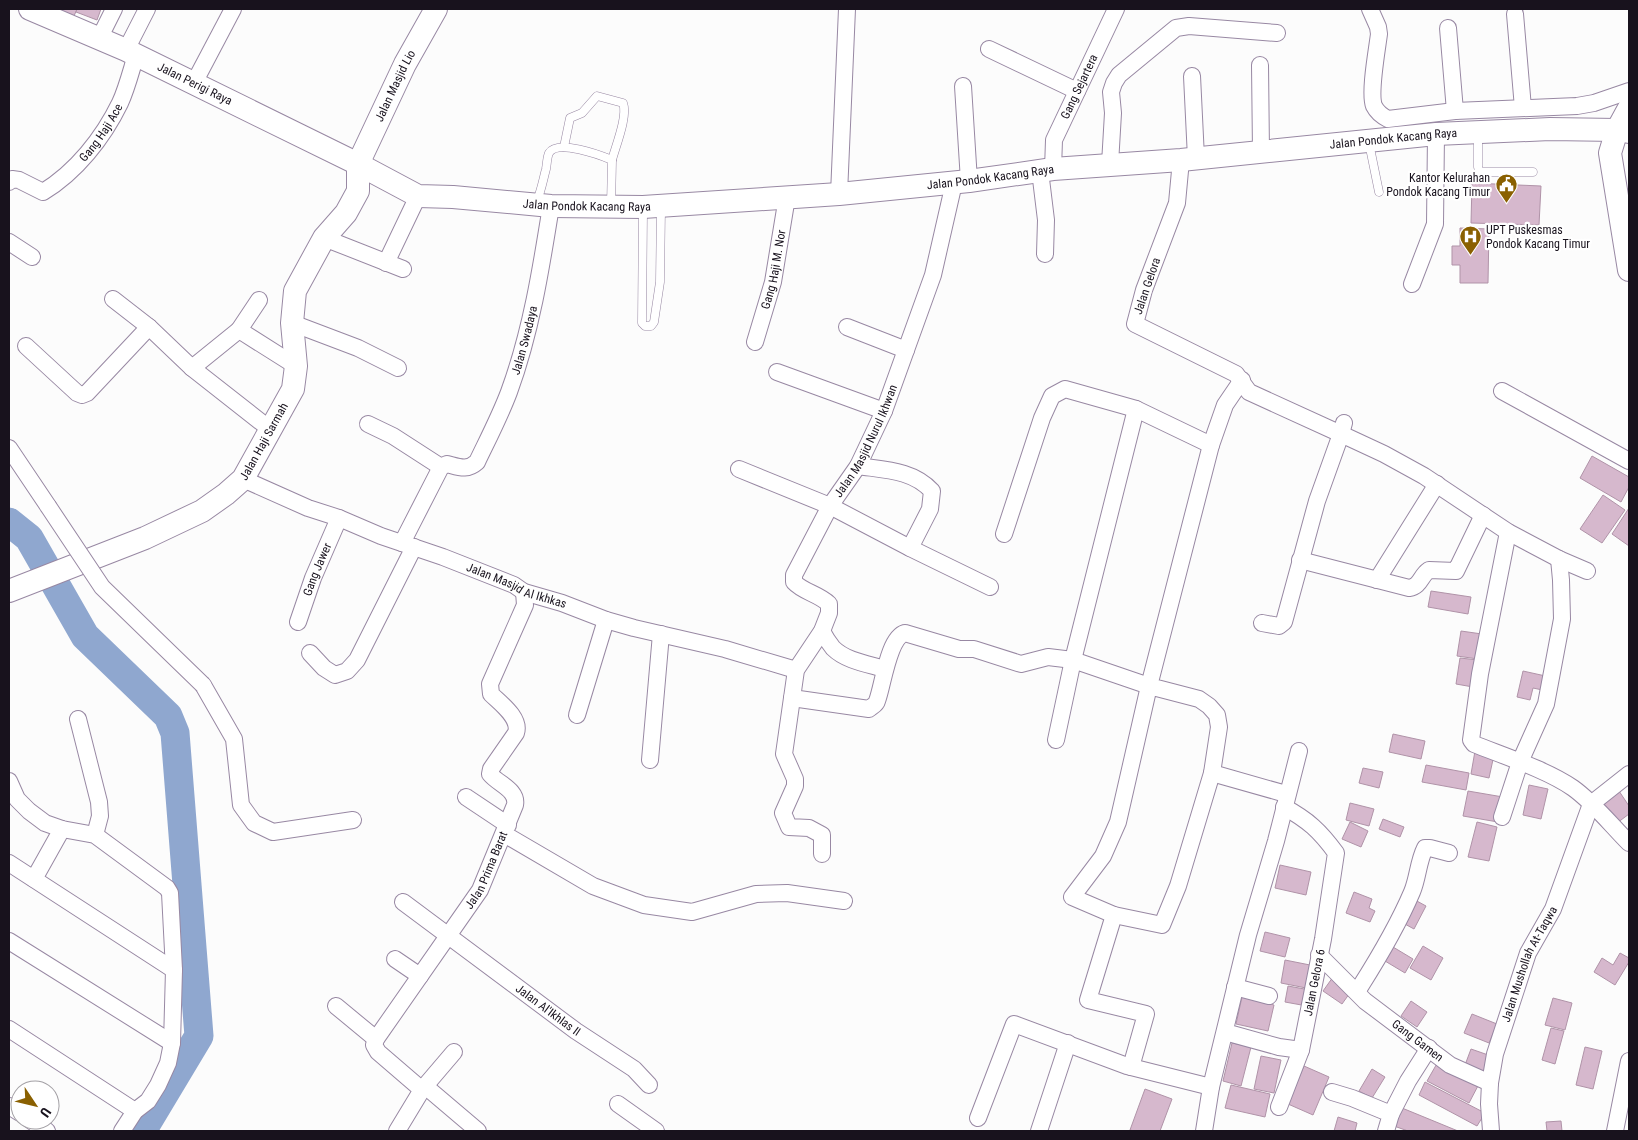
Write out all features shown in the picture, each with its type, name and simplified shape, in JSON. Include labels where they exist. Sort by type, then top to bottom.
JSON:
[{"type":"street","name":"Jalan Perigi Raya","points":[[30,9],[131,53],[358,164]]},
{"type":"street","points":[[99,38],[114,9]]},
{"type":"street","name":"Gang Haji Ace","points":[[9,182],[19,180],[42,192],[54,185],[88,152],[120,102],[131,53],[147,9]]},
{"type":"street","points":[[194,83],[233,9]]},
{"type":"street","name":"Jalan Masjid Lio","points":[[358,164],[406,64],[436,9]]},
{"type":"street","points":[[839,194],[847,9]]},
{"type":"street","name":"Gang Sejartera","points":[[1045,254],[1047,170],[1054,140],[1116,9]]},
{"type":"street","points":[[1370,9],[1379,34],[1373,83],[1374,104],[1380,114],[1388,119],[1455,111],[1577,106],[1594,103],[1629,91]]},
{"type":"street","points":[[1515,14],[1523,108]]},
{"type":"street","points":[[1110,164],[1113,113],[1111,92],[1114,83],[1119,75],[1164,36],[1176,28],[1189,26],[1277,34]]},
{"type":"street","points":[[1448,28],[1455,111]]},
{"type":"street","points":[[989,49],[1077,91]]},
{"type":"street","points":[[1260,65],[1261,152]]},
{"type":"street","points":[[1188,159],[1192,76]]},
{"type":"street","name":"Jalan Masjid Nurul Ikhwan","points":[[796,670],[822,631],[829,612],[828,604],[823,599],[794,582],[794,575],[830,506],[858,466],[884,411],[933,275],[961,182],[963,86]]},
{"type":"street","points":[[1629,108],[1623,131],[1610,154],[1629,270]]},
{"type":"street","name":"Jalan Pondok Kacang Raya","points":[[358,164],[418,196],[543,205],[652,206],[839,194],[961,182],[1047,170],[1188,159],[1436,134],[1550,129],[1623,131]]},
{"type":"street","points":[[1412,284],[1435,224],[1436,134]]},
{"type":"street","name":"Jalan Gelora","points":[[1188,159],[1177,203],[1144,290],[1135,324],[1236,374],[1242,380]]},
{"type":"street","name":"Jalan Haji Sarmah","points":[[9,591],[90,561],[202,511],[243,479],[293,389],[296,366],[292,323],[295,290],[324,238],[346,213],[358,191],[358,164]]},
{"type":"street","points":[[386,263],[418,196]]},
{"type":"street","name":"Gang Haji M. Nor","points":[[755,342],[773,282],[786,197]]},
{"type":"street","name":"Jalan Swadaya","points":[[441,467],[447,464],[464,469],[472,467],[478,462],[509,392],[525,340],[539,282],[543,205]]},
{"type":"street","points":[[324,238],[404,269]]},
{"type":"street","points":[[9,242],[32,257]]},
{"type":"street","points":[[113,299],[149,327],[192,368],[271,430]]},
{"type":"street","points":[[192,368],[239,330],[259,300]]},
{"type":"street","points":[[292,323],[358,348],[398,368]]},
{"type":"street","points":[[26,346],[77,393],[82,395],[87,393],[149,327]]},
{"type":"street","points":[[847,327],[906,350]]},
{"type":"street","points":[[239,330],[296,366]]},
{"type":"street","points":[[777,372],[884,411]]},
{"type":"street","points":[[792,698],[869,709],[877,703],[885,669],[897,638],[905,633],[958,649],[974,649],[1021,664],[1048,657],[1073,660],[1149,686],[1199,699],[1217,715],[1219,727],[1212,773],[1178,886],[1162,926],[1114,915],[1072,897],[1103,856],[1118,822],[1149,686],[1211,445],[1225,405],[1242,380],[1249,392],[1343,429],[1437,484],[1508,532],[1559,559],[1587,571]]},
{"type":"street","points":[[1004,534],[1042,418],[1052,396],[1065,389],[1136,409],[1211,445]]},
{"type":"street","points":[[1502,391],[1629,461]]},
{"type":"street","points":[[1056,740],[1073,660],[1136,409]]},
{"type":"street","points":[[310,654],[324,668],[335,674],[347,671],[358,660],[441,467],[393,436],[368,424]]},
{"type":"street","points":[[1262,622],[1279,626],[1284,622],[1317,501],[1343,429]]},
{"type":"street","points":[[9,448],[102,587],[203,685],[234,739],[242,805],[254,823],[273,832],[353,820]]},
{"type":"street","points":[[858,466],[904,473],[925,484],[932,491],[930,509],[910,548]]},
{"type":"street","points":[[739,469],[830,506],[990,587]]},
{"type":"street","name":"Jalan Masjid Al Ikhkas","points":[[243,479],[308,508],[514,585],[524,592],[562,603],[606,620],[725,649],[796,670]]},
{"type":"street","points":[[1376,580],[1437,484]]},
{"type":"street","points":[[1300,560],[1409,588],[1415,587],[1429,570],[1456,571],[1483,515]]},
{"type":"street","name":"Gang Jawer","points":[[298,622],[313,578],[339,518]]},
{"type":"street","points":[[1508,532],[1480,674],[1471,737],[1474,744],[1520,762],[1573,788],[1629,843]]},
{"type":"street","points":[[1502,817],[1520,762],[1546,704],[1562,619],[1559,559]]},
{"type":"street","name":"Jalan Prima Barat","points":[[376,1039],[480,890],[516,800],[513,793],[490,774],[491,769],[517,729],[512,716],[490,694],[489,689],[525,605],[524,592]]},
{"type":"street","points":[[577,716],[606,620]]},
{"type":"street","points":[[822,631],[840,654],[885,669]]},
{"type":"street","points":[[650,760],[661,634]]},
{"type":"street","points":[[796,670],[784,754],[795,780],[795,786],[782,813],[790,827],[809,828],[822,835],[822,854]]},
{"type":"street","points":[[78,719],[99,802],[100,816],[95,835]]},
{"type":"street","points":[[1204,1131],[1235,987],[1248,935],[1276,841],[1298,751]]},
{"type":"street","points":[[1212,773],[1285,801]]},
{"type":"street","points":[[1591,804],[1629,774]]},
{"type":"street","points":[[9,781],[13,805],[29,811],[45,823],[62,829],[95,835],[168,888],[171,899],[174,970],[172,1043],[168,1064],[158,1085],[148,1101],[135,1111],[122,1131]]},
{"type":"street","points":[[466,797],[506,829],[593,886],[644,905],[692,912],[756,894],[787,893],[844,900]]},
{"type":"street","name":"Jalan Gelora 6","points":[[1279,1107],[1301,1050],[1320,955],[1336,853],[1326,839],[1285,801]]},
{"type":"street","name":"Jalan Mushollah At-Taqwa","points":[[1491,1131],[1490,1083],[1495,1054],[1528,953],[1553,910],[1591,804]]},
{"type":"street","points":[[34,879],[62,829]]},
{"type":"street","points":[[1354,989],[1358,990],[1360,988],[1396,926],[1413,891],[1420,858],[1425,848],[1449,853]]},
{"type":"street","points":[[9,863],[174,970]]},
{"type":"street","name":"Jalan Al'Ikhlas II","points":[[403,902],[576,1031],[634,1069],[649,1085]]},
{"type":"street","points":[[1114,915],[1088,1000],[1146,1014],[1132,1067]]},
{"type":"street","points":[[9,941],[172,1043]]},
{"type":"street","name":"Gang Gamen","points":[[1320,955],[1365,1001],[1450,1065],[1490,1083]]},
{"type":"street","points":[[395,959],[420,976]]},
{"type":"street","points":[[1235,987],[1269,996]]},
{"type":"street","points":[[336,1006],[376,1039],[374,1045],[378,1052],[478,1131]]},
{"type":"street","points":[[978,1118],[1014,1024],[1132,1067],[1212,1087]]},
{"type":"street","points":[[9,1030],[135,1111]]},
{"type":"street","points":[[1225,1032],[1279,1047],[1301,1050]]},
{"type":"street","points":[[1039,1131],[1068,1043]]},
{"type":"street","points":[[1386,1131],[1391,1114],[1408,1081],[1429,1048]]},
{"type":"street","points":[[397,1131],[423,1087],[454,1052]]},
{"type":"street","points":[[1616,1131],[1629,1061]]},
{"type":"street","points":[[1332,1092],[1391,1114]]},
{"type":"street","points":[[618,1104],[656,1131]]},
{"type":"lane","points":[[564,147],[570,118],[582,113],[597,96],[623,103],[625,108],[612,160],[611,206]]},
{"type":"lane","points":[[1478,132],[1478,167],[1480,172],[1533,172]]},
{"type":"lane","points":[[1369,140],[1379,192]]},
{"type":"lane","points":[[543,205],[540,193],[549,154],[556,148],[564,147],[592,152],[612,160]]},
{"type":"lane","points":[[652,206],[660,282],[654,322],[651,326],[645,326],[642,323],[652,206]]},
{"type":"building","points":[[56,9],[77,9],[74,16]]},
{"type":"building","points":[[77,9],[101,9],[97,20],[76,12]]},
{"type":"building","name":"Kantor Kelurahan Pondok Kacang Timur","points":[[1472,183],[1541,186],[1539,225],[1471,223]]},
{"type":"building","name":"UPT Puskesmas Pondok Kacang Timur","points":[[1460,228],[1489,229],[1488,283],[1460,283],[1460,265],[1452,265],[1452,246],[1460,246]]},
{"type":"building","points":[[1592,456],[1629,477],[1629,487],[1621,502],[1580,478]]},
{"type":"building","points":[[1603,495],[1625,510],[1602,543],[1580,529]]},
{"type":"building","points":[[1629,508],[1629,546],[1612,534]]},
{"type":"building","points":[[1431,591],[1471,597],[1468,614],[1428,607]]},
{"type":"building","points":[[1461,631],[1482,634],[1478,659],[1457,656]]},
{"type":"building","points":[[1460,658],[1478,660],[1473,687],[1456,684]]},
{"type":"building","points":[[1523,671],[1550,677],[1547,691],[1533,688],[1530,700],[1517,697]]},
{"type":"building","points":[[1393,734],[1425,741],[1421,759],[1389,752]]},
{"type":"building","points":[[1475,751],[1494,755],[1489,778],[1471,774]]},
{"type":"building","points":[[1426,765],[1469,773],[1466,790],[1422,782]]},
{"type":"building","points":[[1363,768],[1383,772],[1379,788],[1359,783]]},
{"type":"building","points":[[1529,785],[1548,789],[1541,819],[1523,815]]},
{"type":"building","points":[[1468,791],[1503,797],[1498,822],[1463,816]]},
{"type":"building","points":[[1619,791],[1629,806],[1629,814],[1617,823],[1602,803]]},
{"type":"building","points":[[1350,803],[1374,809],[1369,826],[1346,820]]},
{"type":"building","points":[[1383,819],[1404,827],[1400,837],[1379,829]]},
{"type":"building","points":[[1350,822],[1368,831],[1361,847],[1342,839]]},
{"type":"building","points":[[1477,822],[1497,827],[1489,861],[1468,857]]},
{"type":"building","points":[[1280,865],[1311,872],[1306,895],[1275,888]]},
{"type":"building","points":[[1354,892],[1372,899],[1369,908],[1375,911],[1370,922],[1346,913]]},
{"type":"building","points":[[1415,900],[1426,906],[1414,929],[1403,923]]},
{"type":"building","points":[[1265,932],[1290,938],[1285,957],[1260,951]]},
{"type":"building","points":[[1388,944],[1413,959],[1405,973],[1380,958]]},
{"type":"building","points":[[1423,946],[1443,958],[1431,980],[1410,968]]},
{"type":"building","points":[[1620,953],[1629,958],[1629,962],[1615,985],[1594,972],[1602,958],[1613,965]]},
{"type":"building","points":[[1285,960],[1315,966],[1311,989],[1281,983]]},
{"type":"building","points":[[1333,977],[1352,990],[1342,1004],[1323,991]]},
{"type":"building","points":[[1288,986],[1310,990],[1307,1006],[1285,1002]]},
{"type":"building","points":[[1242,997],[1274,1005],[1268,1031],[1236,1024]]},
{"type":"building","points":[[1553,998],[1572,1003],[1565,1030],[1545,1025]]},
{"type":"building","points":[[1411,1001],[1427,1012],[1417,1027],[1401,1016]]},
{"type":"building","points":[[1472,1014],[1497,1024],[1489,1043],[1464,1033]]},
{"type":"building","points":[[1551,1028],[1564,1031],[1555,1064],[1542,1060]]},
{"type":"building","points":[[1232,1043],[1251,1047],[1241,1086],[1223,1081]]},
{"type":"building","points":[[1585,1047],[1602,1051],[1593,1089],[1576,1085]]},
{"type":"building","points":[[1471,1049],[1494,1057],[1489,1073],[1465,1065]]},
{"type":"building","points":[[1261,1056],[1281,1060],[1274,1093],[1254,1089]]},
{"type":"building","points":[[1439,1060],[1480,1082],[1469,1103],[1427,1081]]},
{"type":"building","points":[[1304,1066],[1329,1077],[1313,1115],[1288,1104]]},
{"type":"building","points":[[1372,1069],[1385,1077],[1372,1098],[1359,1091]]},
{"type":"building","points":[[1425,1082],[1485,1113],[1477,1126],[1419,1095]]},
{"type":"building","points":[[1231,1085],[1270,1094],[1265,1117],[1225,1108]]},
{"type":"building","points":[[1145,1089],[1172,1099],[1160,1131],[1130,1130]]},
{"type":"building","points":[[1402,1108],[1458,1131],[1408,1131],[1394,1126]]},
{"type":"building","points":[[1338,1117],[1357,1123],[1355,1131],[1334,1131]]},
{"type":"building","points":[[1561,1121],[1562,1131],[1547,1131],[1546,1122]]},
{"type":"waterway","points":[[9,522],[29,538],[85,636],[168,716],[175,733],[199,1036],[142,1131]]},
{"type":"place","name":"Kantor Kelurahan Pondok Kacang Timur","points":[[1506,204]]},
{"type":"place","name":"UPT Puskesmas Pondok Kacang Timur","points":[[1470,256]]}]
